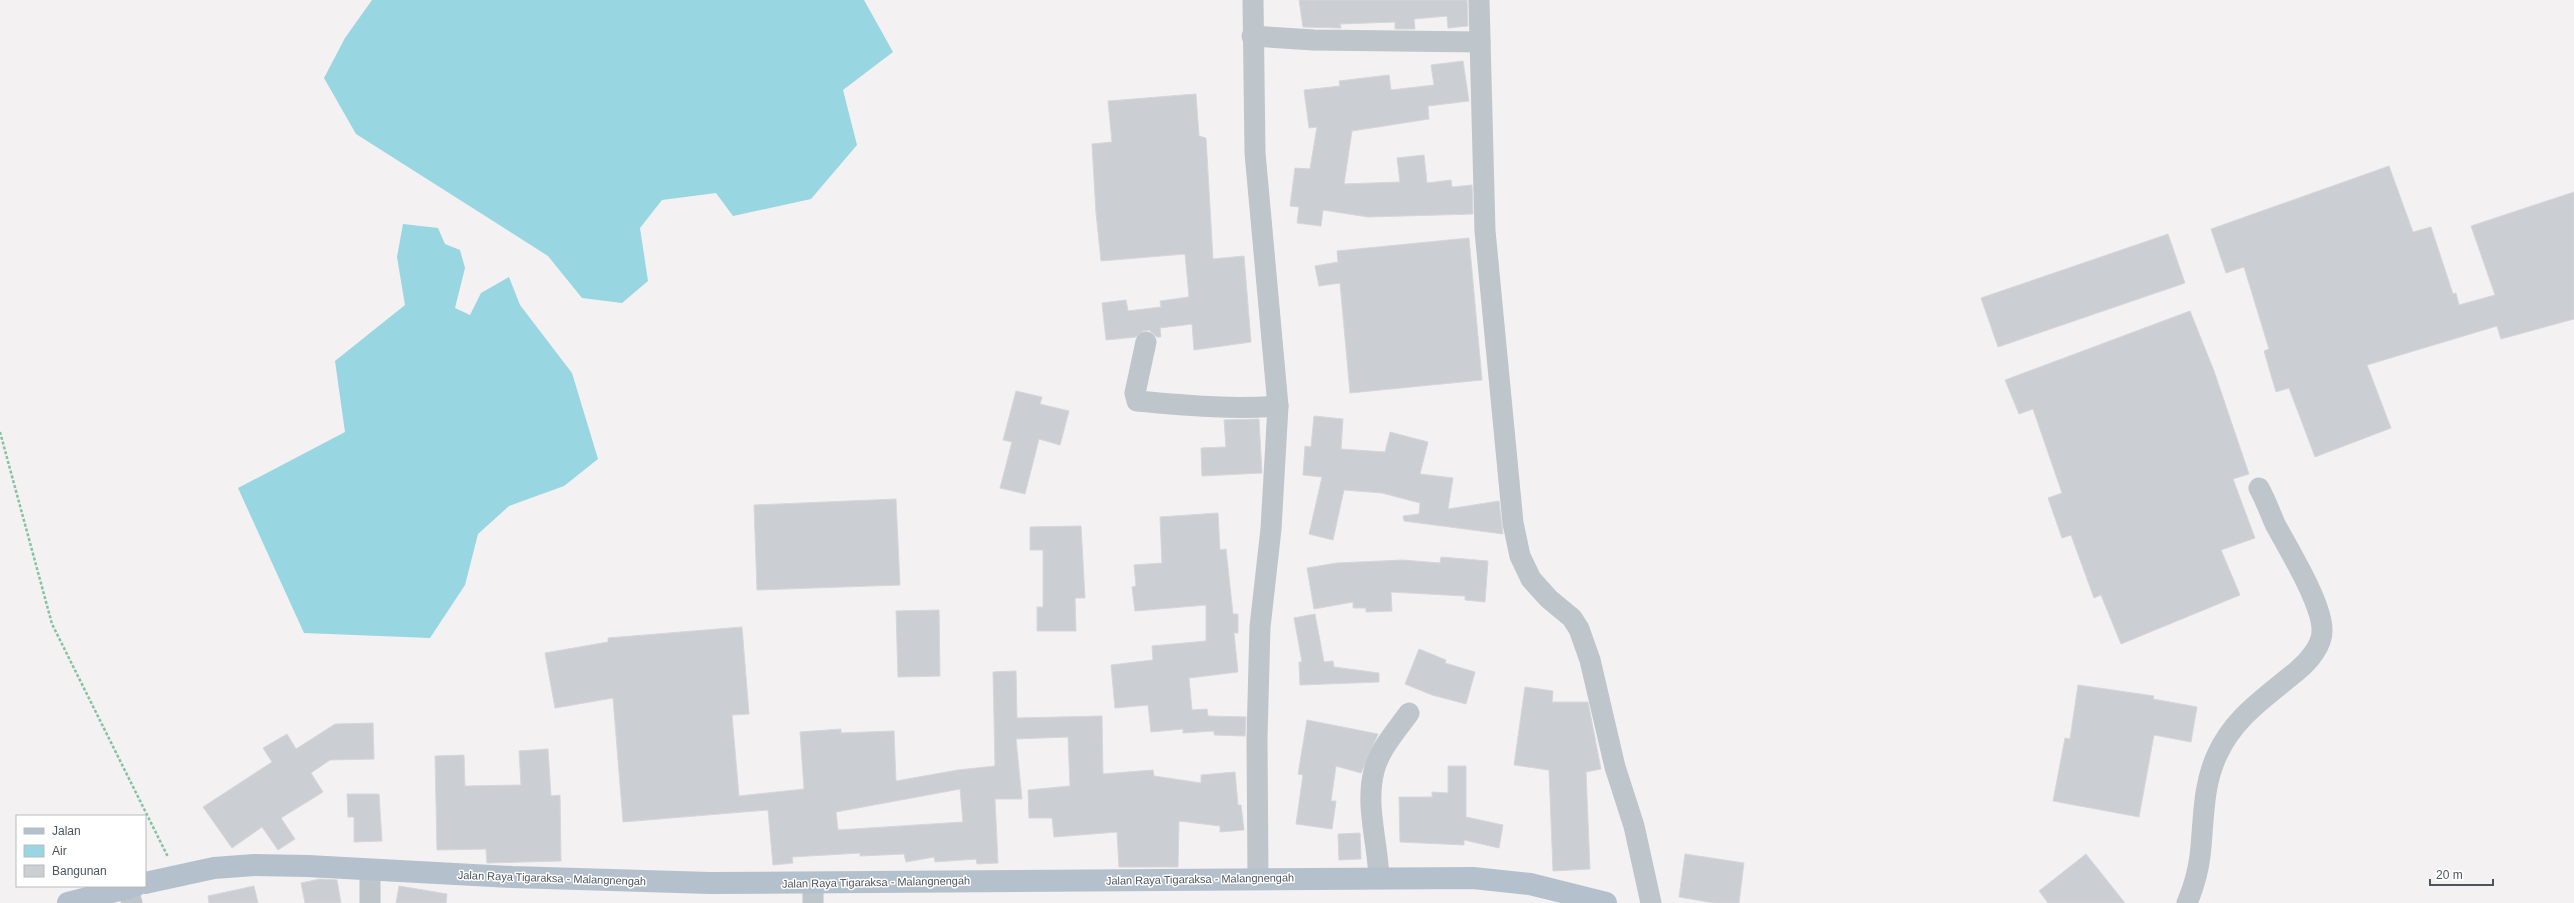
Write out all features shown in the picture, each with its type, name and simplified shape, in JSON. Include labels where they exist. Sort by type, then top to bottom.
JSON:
[{"type":"main road","name":"Jalan Raya Tigaraksa - Malangnengah","points":[[146,886],[177,876],[214,868],[254,865],[308,866],[813,893],[1258,878],[1473,878],[1530,884],[1606,903]]},
{"type":"main road","name":"Jalan Raya Tigaraksa - Malangnengah","points":[[68,903],[135,890]]},
{"type":"street","points":[[1253,0],[1252,36],[1255,153],[1278,406],[1271,529],[1260,627],[1257,738],[1258,878]]},
{"type":"street","points":[[1479,0],[1485,231],[1511,508],[1516,539],[1520,556],[1531,579],[1549,599],[1572,618],[1579,629],[1590,660],[1615,767],[1634,826],[1651,903]]},
{"type":"street","points":[[1252,36],[1314,40],[1480,42]]},
{"type":"street","points":[[1146,342],[1135,393],[1137,401],[1209,407],[1254,408],[1278,406]]},
{"type":"street","points":[[2187,903],[2200,858],[2205,797],[2218,753],[2246,713],[2298,671],[2309,658],[2320,640],[2322,631],[2319,614],[2310,592],[2259,488]]},
{"type":"street","points":[[1379,878],[1371,809],[1374,770],[1387,744],[1409,713]]},
{"type":"street","points":[[370,870],[370,903]]},
{"type":"path","points":[[0,432],[52,624],[159,835],[177,876]]},
{"type":"water","points":[[372,0],[864,0],[893,52],[843,90],[857,145],[811,199],[733,216],[716,193],[662,200],[640,228],[648,281],[622,303],[582,298],[548,256],[356,134],[324,78],[345,38]]},
{"type":"water","points":[[403,224],[438,228],[445,244],[460,250],[465,268],[455,308],[470,315],[481,293],[509,277],[520,305],[572,373],[598,459],[564,486],[509,506],[478,534],[465,585],[430,638],[304,633],[238,488],[345,432],[335,361],[405,305],[397,257]]},
{"type":"building","points":[[1299,0],[1467,0],[1468,26],[1448,28],[1447,16],[1414,19],[1415,29],[1395,29],[1395,22],[1340,24],[1341,28],[1303,27]]},
{"type":"building","points":[[1463,61],[1469,101],[1428,106],[1429,119],[1352,131],[1344,184],[1400,182],[1397,158],[1424,155],[1427,183],[1451,180],[1452,187],[1472,185],[1473,214],[1368,217],[1323,210],[1321,226],[1297,223],[1299,207],[1290,206],[1295,168],[1310,169],[1317,127],[1309,128],[1304,90],[1340,86],[1339,81],[1389,75],[1391,90],[1434,85],[1431,65]]},
{"type":"building","points":[[1196,94],[1199,136],[1206,138],[1213,259],[1244,256],[1251,342],[1194,350],[1192,324],[1160,328],[1161,337],[1157,337],[1149,330],[1143,331],[1136,337],[1106,340],[1102,303],[1126,300],[1128,311],[1161,307],[1160,301],[1189,297],[1185,254],[1101,261],[1096,213],[1092,144],[1112,142],[1108,101]]},
{"type":"building","points":[[2389,166],[2413,232],[2431,227],[2453,294],[2456,293],[2459,305],[2495,295],[2471,226],[2574,192],[2574,319],[2501,339],[2497,326],[2367,365],[2391,428],[2315,457],[2289,388],[2276,392],[2264,351],[2269,349],[2244,267],[2226,273],[2211,229]]},
{"type":"building","points":[[2168,234],[2185,283],[1998,347],[1981,298]]},
{"type":"building","points":[[1469,238],[1482,380],[1350,393],[1340,283],[1319,286],[1315,266],[1338,262],[1337,251]]},
{"type":"building","points":[[2190,311],[2214,371],[2249,474],[2233,479],[2255,538],[2221,550],[2240,595],[2121,644],[2101,595],[2094,598],[2071,535],[2062,538],[2048,498],[2062,493],[2033,409],[2019,414],[2005,380]]},
{"type":"building","points":[[1016,391],[1042,397],[1040,404],[1069,411],[1060,445],[1039,439],[1025,494],[1000,488],[1012,442],[1003,440]]},
{"type":"building","points":[[1314,416],[1343,419],[1341,449],[1385,452],[1390,432],[1428,442],[1420,474],[1453,478],[1448,509],[1499,501],[1503,534],[1404,521],[1403,516],[1419,514],[1420,503],[1382,493],[1344,490],[1333,540],[1309,534],[1322,477],[1303,475],[1305,446],[1311,447]]},
{"type":"building","points":[[1259,419],[1262,473],[1202,476],[1201,448],[1226,447],[1224,420]]},
{"type":"building","points":[[896,499],[900,585],[757,590],[754,505]]},
{"type":"building","points":[[1218,513],[1220,550],[1226,549],[1233,614],[1238,614],[1238,633],[1234,633],[1238,672],[1189,678],[1192,710],[1207,709],[1208,716],[1246,717],[1245,736],[1214,735],[1214,731],[1183,733],[1183,729],[1151,732],[1148,705],[1115,708],[1111,665],[1153,660],[1152,646],[1206,641],[1206,605],[1135,611],[1132,587],[1136,586],[1134,565],[1162,563],[1160,517]]},
{"type":"building","points":[[1081,526],[1085,598],[1075,598],[1076,631],[1037,631],[1037,607],[1043,607],[1043,550],[1030,550],[1030,527]]},
{"type":"building","points":[[1441,557],[1488,561],[1485,602],[1465,600],[1465,596],[1391,592],[1392,611],[1366,612],[1366,608],[1353,608],[1353,602],[1314,609],[1307,568],[1337,563],[1403,560],[1440,563]]},
{"type":"building","points":[[939,610],[940,676],[898,677],[896,611]]},
{"type":"building","points":[[1315,614],[1324,662],[1333,661],[1334,667],[1379,673],[1379,682],[1300,685],[1299,662],[1302,662],[1294,618]]},
{"type":"building","points":[[742,627],[749,714],[732,715],[739,796],[804,789],[800,732],[841,729],[841,733],[894,731],[896,781],[958,770],[995,766],[993,672],[1016,671],[1017,718],[1102,716],[1103,774],[1153,770],[1154,776],[1201,783],[1201,775],[1235,772],[1238,805],[1241,805],[1244,830],[1220,832],[1220,826],[1179,821],[1178,867],[1119,867],[1117,832],[1054,837],[1052,818],[1029,818],[1028,790],[1070,786],[1068,737],[1016,739],[1022,799],[995,799],[998,863],[977,864],[976,859],[935,862],[934,857],[906,862],[904,854],[860,856],[860,853],[792,857],[793,863],[773,865],[768,810],[623,822],[613,698],[555,708],[545,653],[608,642],[608,638]],"holes":[[[960,789],[963,822],[838,830],[836,812]]]},
{"type":"building","points":[[1419,649],[1446,660],[1445,663],[1475,672],[1466,704],[1432,695],[1405,684]]},
{"type":"building","points":[[2078,685],[2154,696],[2153,699],[2197,707],[2191,742],[2154,735],[2139,817],[2053,801],[2065,738],[2070,739]]},
{"type":"building","points":[[1525,687],[1553,691],[1552,702],[1588,702],[1601,769],[1586,772],[1590,869],[1553,871],[1549,770],[1514,765]]},
{"type":"building","points":[[1307,720],[1378,734],[1361,773],[1336,766],[1331,801],[1336,801],[1332,829],[1296,824],[1303,775],[1298,774]]},
{"type":"building","points":[[373,723],[374,759],[330,760],[311,773],[323,792],[281,818],[295,839],[278,850],[262,827],[232,848],[203,807],[272,762],[263,748],[287,734],[296,749],[335,724]]},
{"type":"building","points":[[548,749],[551,796],[560,795],[561,861],[487,863],[486,849],[437,850],[435,756],[464,755],[465,786],[521,785],[519,751]]},
{"type":"building","points":[[1448,766],[1466,766],[1466,817],[1503,825],[1499,848],[1464,840],[1464,845],[1400,842],[1399,797],[1432,797],[1432,792],[1448,793]]},
{"type":"building","points":[[347,794],[379,794],[382,841],[354,842],[354,817],[348,817]]},
{"type":"building","points":[[1360,833],[1361,859],[1339,860],[1338,834]]},
{"type":"building","points":[[1685,854],[1744,863],[1739,903],[1714,903],[1679,897]]},
{"type":"building","points":[[2086,854],[2125,903],[2048,903],[2039,891]]},
{"type":"building","points":[[320,879],[337,880],[341,903],[305,903],[301,883]]},
{"type":"building","points":[[254,886],[258,903],[209,903],[208,896]]},
{"type":"building","points":[[399,886],[447,894],[446,903],[396,903]]}]
